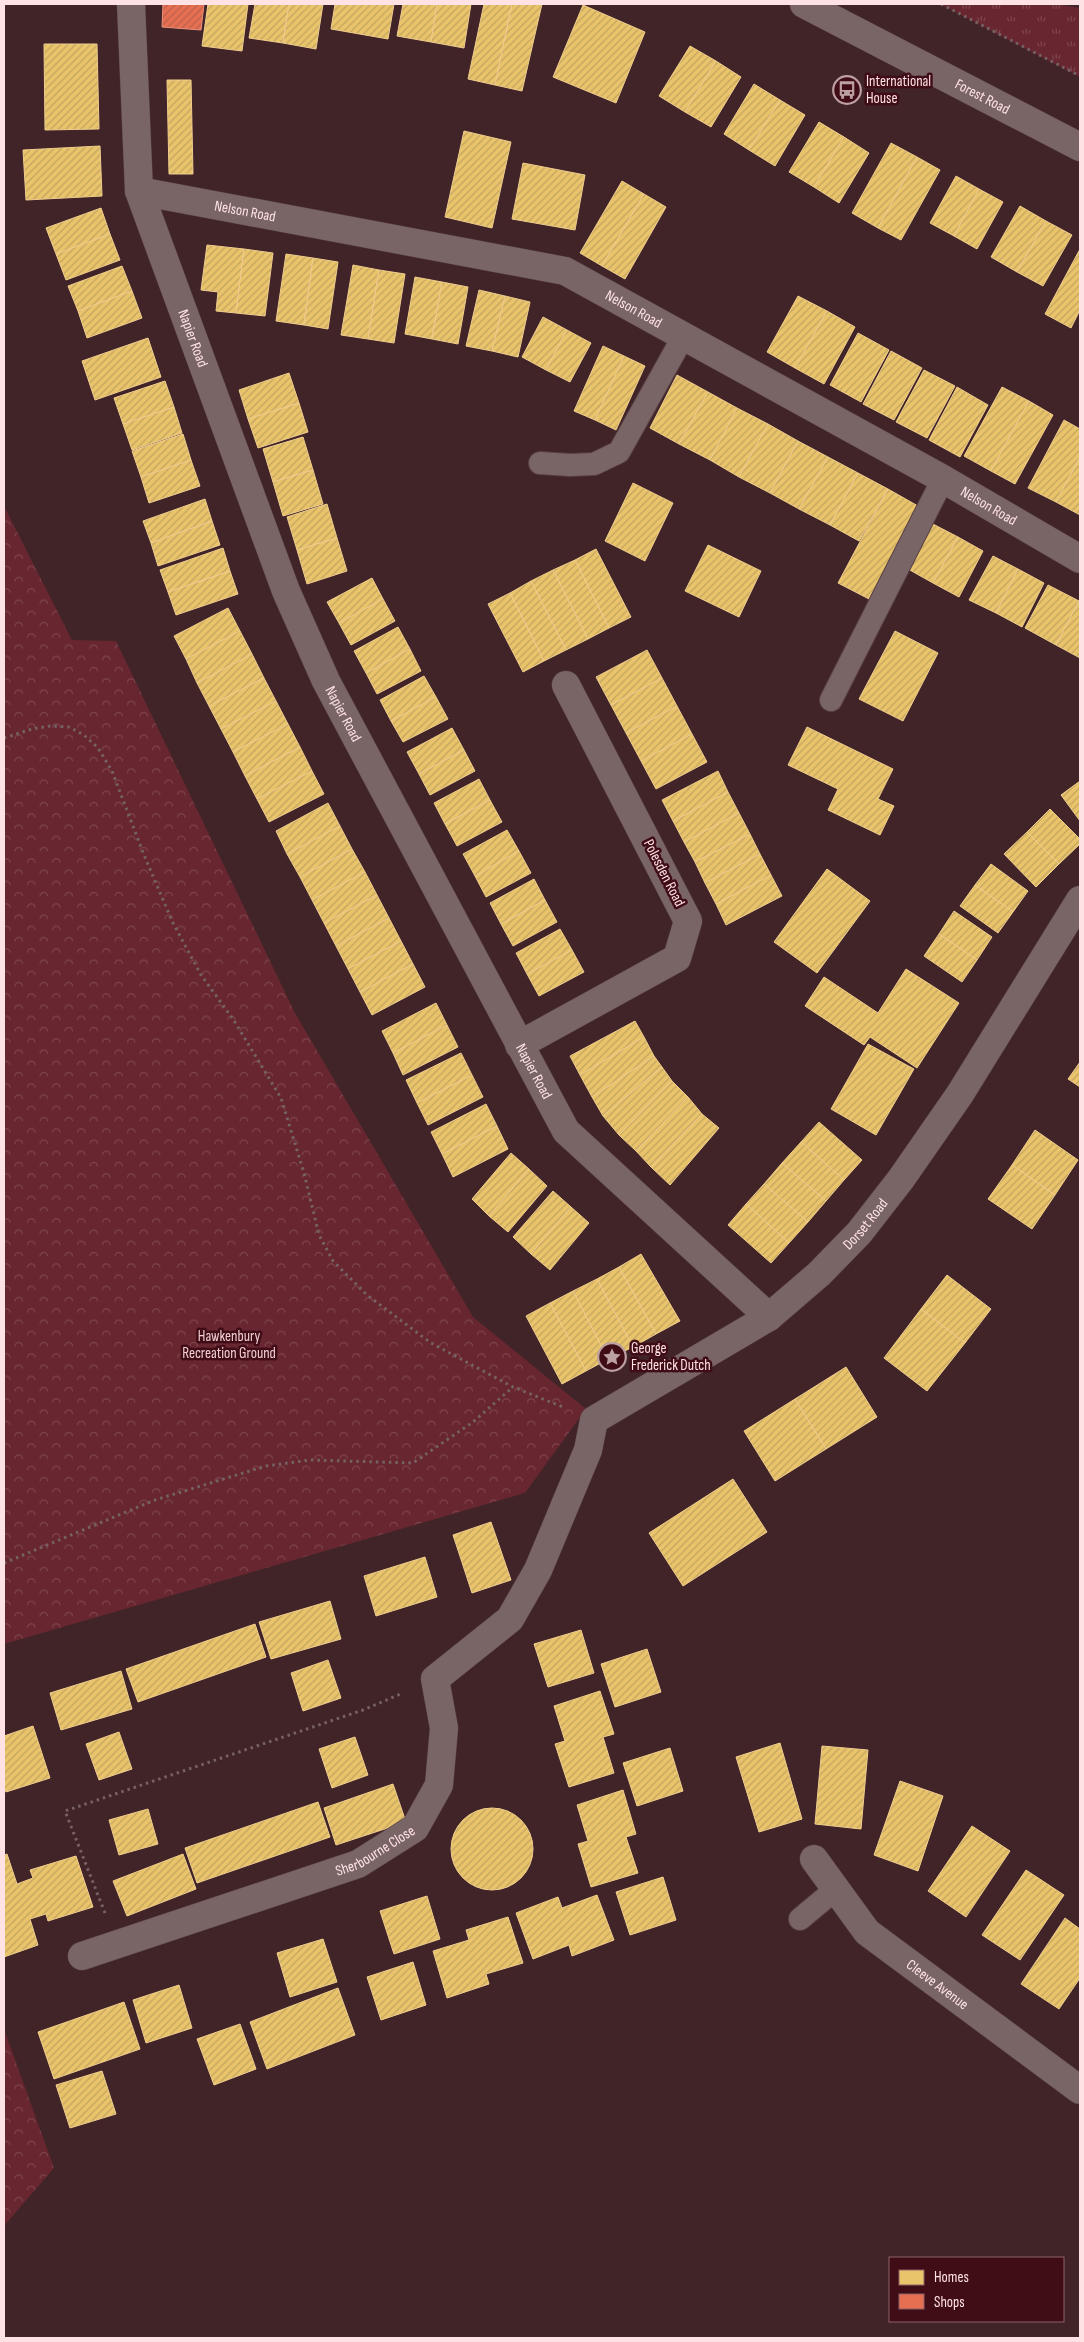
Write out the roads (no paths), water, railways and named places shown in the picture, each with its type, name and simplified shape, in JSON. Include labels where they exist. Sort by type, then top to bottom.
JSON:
[{"type":"street","name":"Napier Road","points":[[131,4],[139,191],[286,591],[326,681],[566,1131],[769,1317]]},
{"type":"street","name":"Forest Road","points":[[804,4],[1080,147]]},
{"type":"street","name":"Nelson Road","points":[[139,191],[564,272],[943,480],[1080,559]]},
{"type":"street","name":"Polesden Road","points":[[519,1045],[677,958],[688,921],[566,685]]},
{"type":"street","name":"Dorset Road","points":[[435,1679],[510,1619],[538,1570],[588,1450],[594,1420],[769,1317],[818,1274],[859,1233],[901,1179],[960,1094],[1080,900]]},
{"type":"street","name":"Sherbourne Close","points":[[82,1956],[358,1864],[415,1828],[439,1786],[444,1728],[435,1679]]},
{"type":"street","name":"Cleeve Avenue","points":[[814,1859],[867,1932],[1080,2090]]},
{"type":"lane","points":[[540,463],[594,464],[619,452],[683,337]]},
{"type":"lane","points":[[831,700],[943,480]]},
{"type":"lane","points":[[800,1919],[836,1889]]},
{"type":"place","name":"International House","points":[[847,90]]},
{"type":"place","name":"George Frederick Dutch","points":[[612,1357]]},
{"type":"park label","name":"Hawkenbury Recreation Ground","points":[[229,1344]]}]
